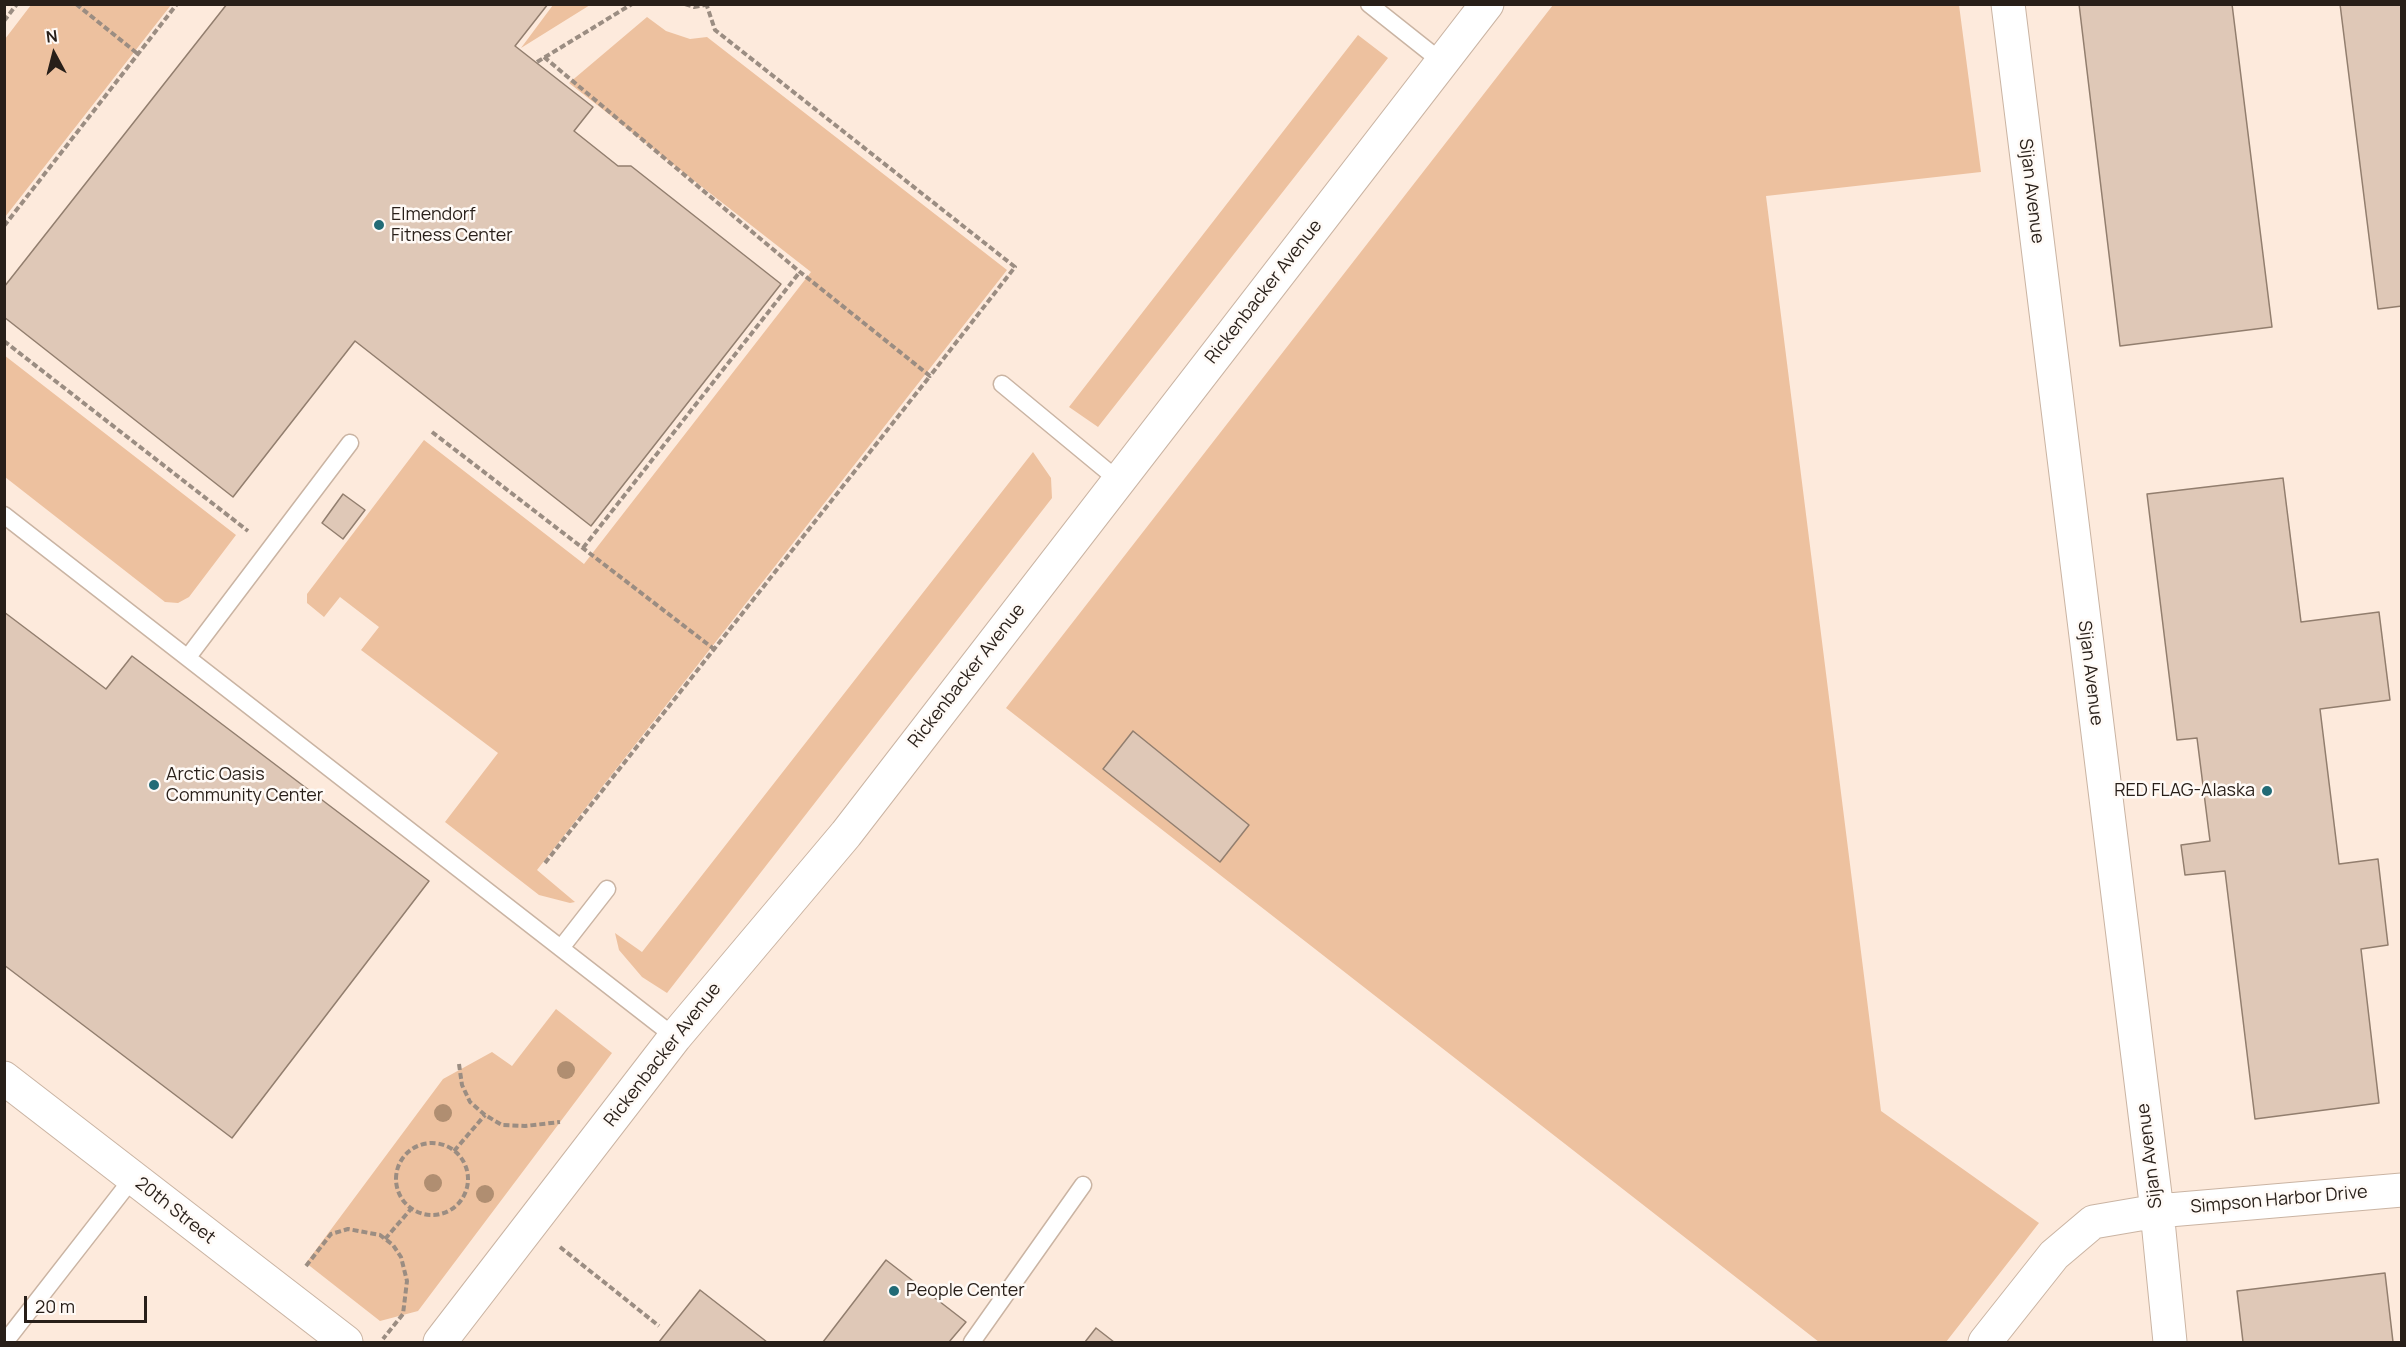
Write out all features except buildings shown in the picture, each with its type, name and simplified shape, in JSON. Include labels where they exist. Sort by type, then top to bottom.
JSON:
[{"type":"street","name":"Rickenbacker Avenue","points":[[440,1342],[675,1037],[846,834],[1487,4]]},
{"type":"street","name":"Sijan Avenue","points":[[2008,4],[2157,1211],[2170,1342]]},
{"type":"street","name":"20th Street","points":[[4,1078],[346,1342]]},
{"type":"street","name":"Simpson Harbor Drive","points":[[1985,1342],[2054,1255],[2093,1222],[2157,1211],[2402,1190]]},
{"type":"lane","points":[[1369,4],[1442,62]]},
{"type":"lane","points":[[1002,384],[1118,480]]},
{"type":"lane","points":[[188,657],[350,442]]},
{"type":"lane","points":[[4,515],[675,1037]]},
{"type":"lane","points":[[561,948],[607,889]]},
{"type":"lane","points":[[5,1342],[132,1179]]},
{"type":"lane","points":[[972,1342],[1083,1185]]},
{"type":"path","points":[[4,21],[17,4]]},
{"type":"path","points":[[76,4],[138,54]]},
{"type":"path","points":[[4,226],[177,4]]},
{"type":"path","points":[[537,62],[632,4]]},
{"type":"path","points":[[545,862],[1015,267],[715,30],[708,5],[694,7],[686,4]]},
{"type":"path","points":[[544,57],[800,272],[930,376]]},
{"type":"path","points":[[583,548],[800,272]]},
{"type":"path","points":[[4,341],[270,548]]},
{"type":"path","points":[[432,432],[714,649]]},
{"type":"path","points":[[459,1064],[462,1085],[470,1102],[485,1115],[502,1125],[525,1126],[560,1122]]},
{"type":"path","points":[[454,1151],[485,1115]]},
{"type":"path","points":[[436,1143],[454,1151],[465,1165],[468,1177],[467,1190],[461,1200],[453,1209],[432,1216],[411,1209],[397,1190],[398,1168],[403,1157],[412,1149],[423,1144],[436,1143]]},
{"type":"path","points":[[385,1239],[411,1209]]},
{"type":"path","points":[[531,1224],[659,1326]]},
{"type":"path","points":[[284,1295],[331,1234],[348,1230],[363,1230],[380,1235],[393,1245],[401,1257],[407,1281],[403,1314],[380,1342]]},
{"type":"shaded area","points":[[31,5],[171,5],[5,217],[5,39]]},
{"type":"shaded area","points":[[553,5],[590,5],[521,48]]},
{"type":"shaded area","points":[[1553,5],[1959,5],[1981,172],[1766,196],[1881,1111],[2039,1223],[1946,1342],[1819,1342],[1006,708]],"holes":[[[1133,731],[1249,825],[1220,862],[1103,769]]]},
{"type":"shaded area","points":[[647,17],[666,31],[690,39],[707,37],[1007,270],[537,870],[575,902],[570,903],[539,895],[445,822],[498,753],[361,650],[379,627],[340,597],[324,617],[307,603],[307,594],[424,440],[584,564],[811,272],[569,83]]},
{"type":"shaded area","points":[[1358,35],[1388,58],[1098,427],[1069,407]]},
{"type":"shaded area","points":[[4,355],[236,535],[189,597],[178,603],[165,602],[5,477]]},
{"type":"shaded area","points":[[1033,452],[1051,478],[1052,498],[667,993],[642,977],[619,950],[615,933],[642,952]]},
{"type":"shaded area","points":[[556,1009],[612,1053],[418,1311],[380,1321],[306,1263],[443,1079],[492,1052],[512,1066]]},
{"type":"place","name":"Elmendorf Fitness Center","points":[[379,225]]},
{"type":"place","name":"Arctic Oasis Community Center","points":[[154,785]]},
{"type":"place","name":"RED FLAG-Alaska","points":[[2267,791]]},
{"type":"place","name":"People Center","points":[[894,1291]]}]
